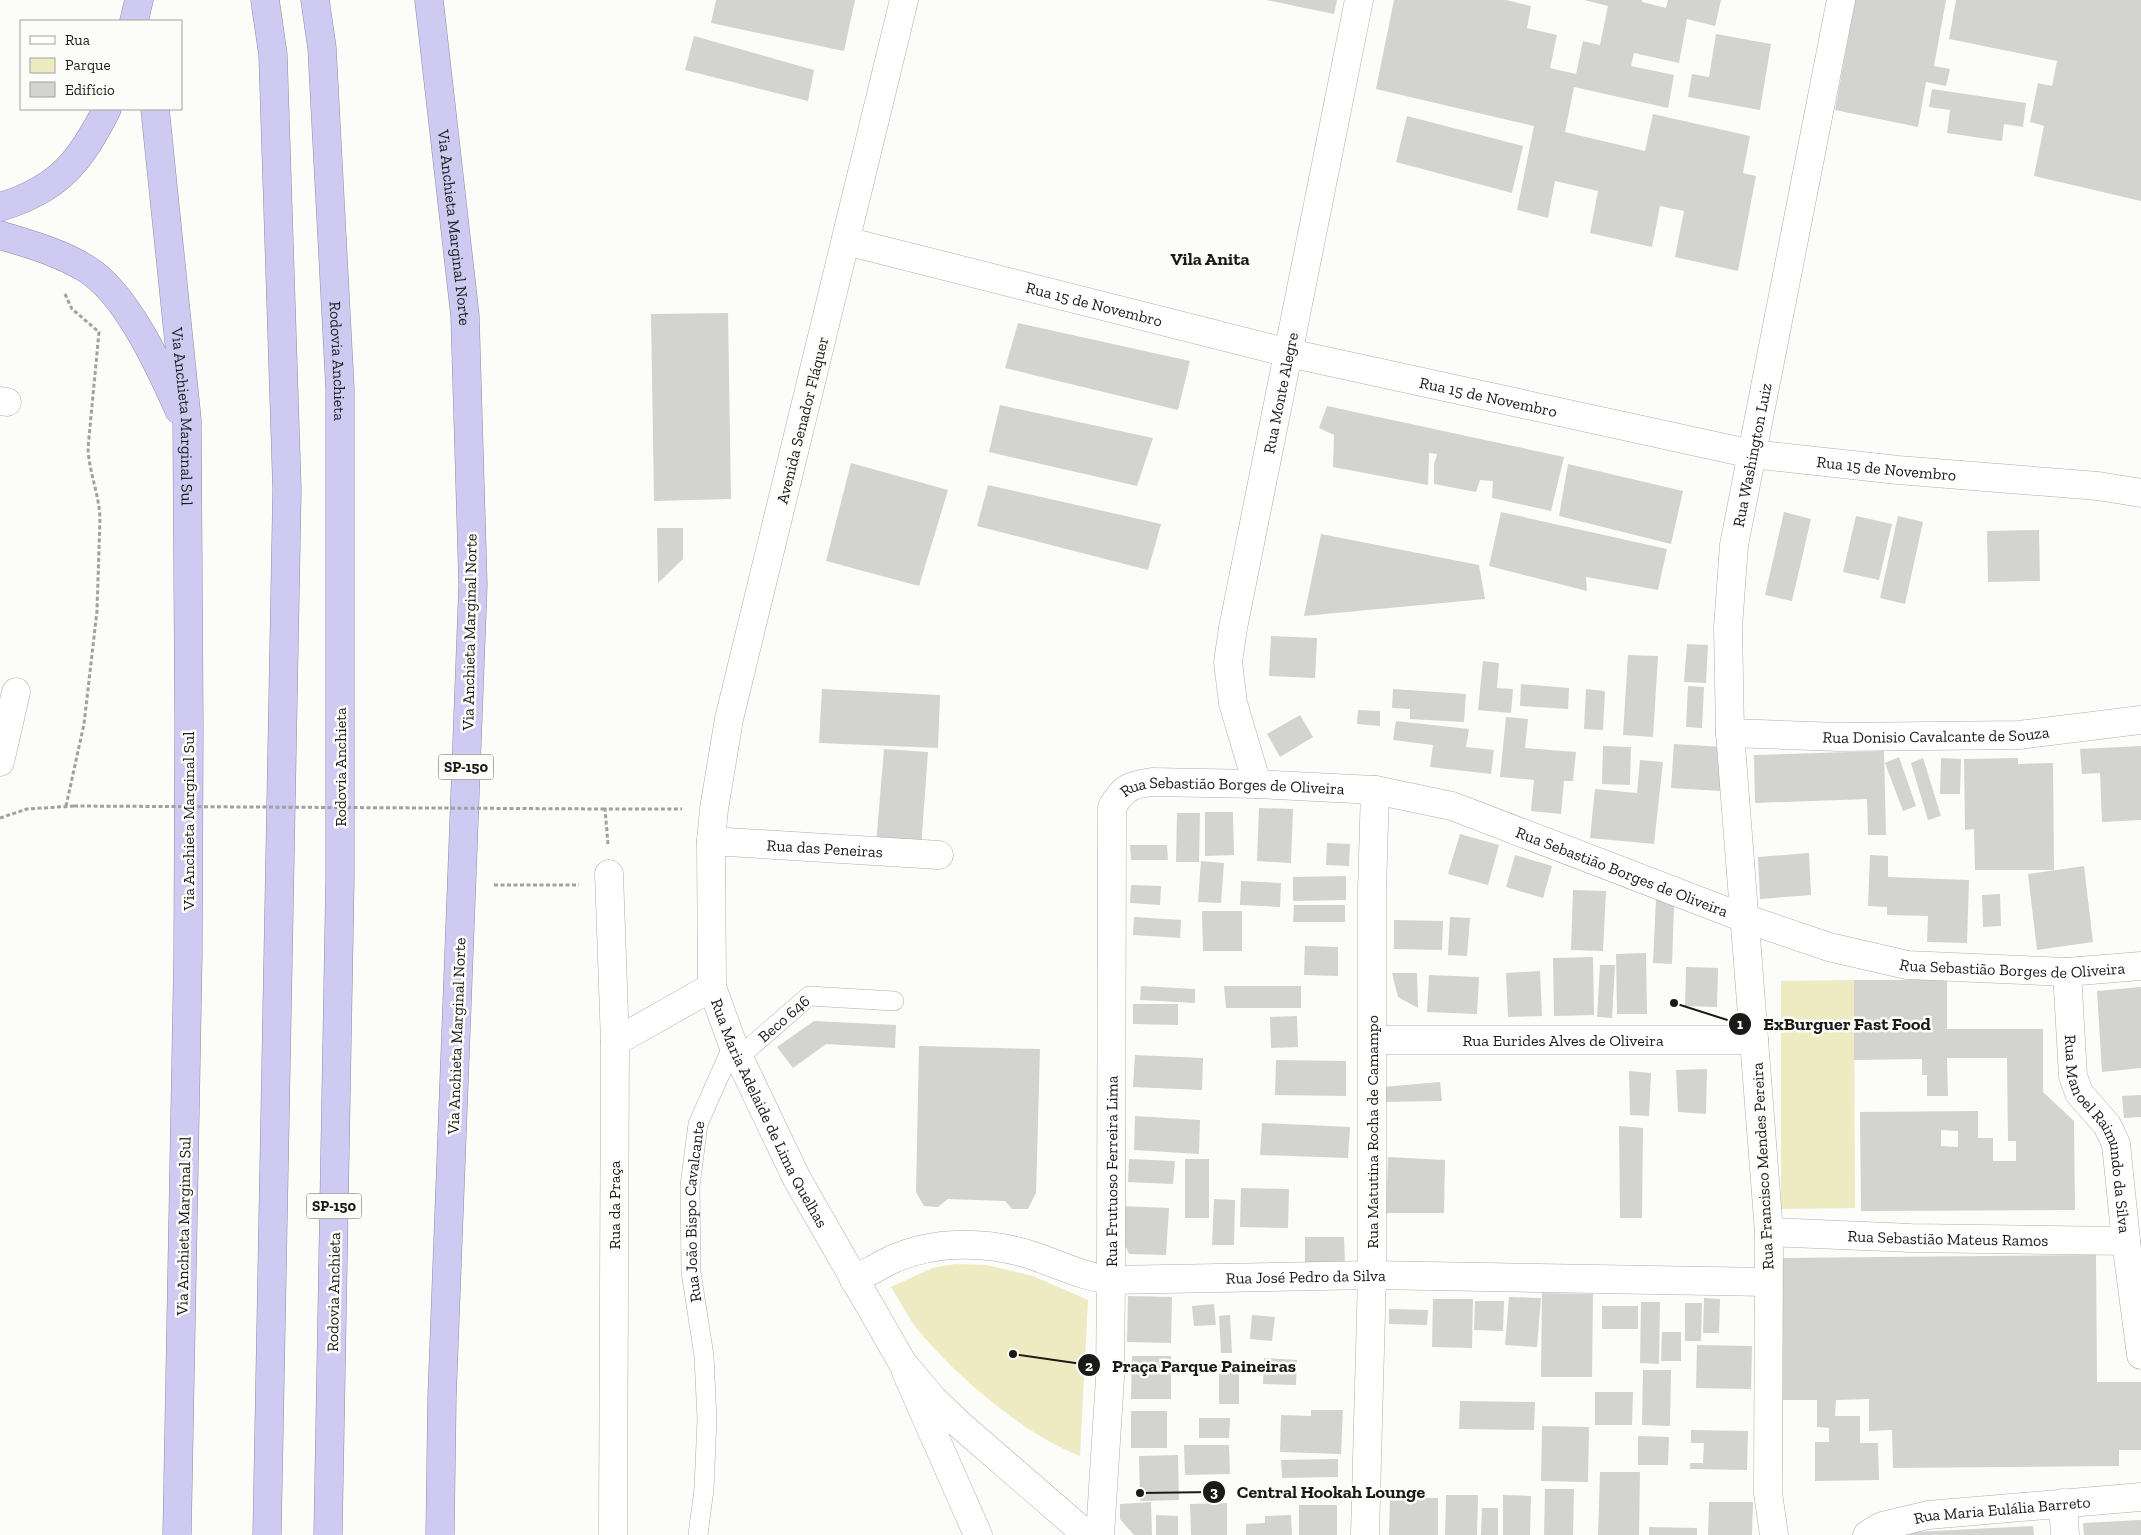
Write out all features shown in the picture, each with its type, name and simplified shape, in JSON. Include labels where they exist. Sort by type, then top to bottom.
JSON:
[{"type":"highway","points":[[134,20],[139,0]]},
{"type":"highway","points":[[144,0],[146,20]]},
{"type":"highway","points":[[265,0],[273,55],[287,490],[267,1535]]},
{"type":"highway","name":"Rodovia Anchieta","points":[[315,0],[322,48],[340,389],[340,877],[328,1535]]},
{"type":"highway","name":"Via Anchieta Marginal Norte","points":[[430,2],[465,316],[473,585],[442,1397],[440,1535]]},
{"type":"highway","points":[[0,206],[42,190],[61,176],[80,157],[106,110]]},
{"type":"highway","name":"Via Anchieta Marginal Sul","points":[[155,110],[187,429],[188,945],[177,1535]]},
{"type":"highway","points":[[0,235],[67,257],[100,278],[123,307],[141,335],[170,389],[187,429]]},
{"type":"street","name":"Avenida Senador Fláquer","points":[[711,841],[715,802],[729,719],[904,0]]},
{"type":"street","name":"Rua Monte Alegre","points":[[1257,784],[1233,703],[1228,662],[1232,628],[1289,354],[1359,0]]},
{"type":"street","name":"Rua Washington Luiz","points":[[1744,918],[1730,733],[1728,627],[1733,554],[1841,0]]},
{"type":"street","name":"Rua 15 de Novembro","points":[[846,241],[1289,354],[1752,454],[1898,470],[2098,486],[2141,493]]},
{"type":"street","points":[[0,762],[16,692]]},
{"type":"street","name":"Rua Donisio Cavalcante de Souza","points":[[1730,733],[1838,737],[2019,735],[2141,720]]},
{"type":"street","name":"Rua Sebastião Borges de Oliveira","points":[[1112,808],[1120,793],[1136,784],[1152,782],[1257,784],[1376,790],[1452,806],[1744,918],[1829,947],[1907,965],[2067,972],[2141,966]]},
{"type":"street","name":"Rua Matutina Rocha de Camampo","points":[[1365,1535],[1372,1275],[1372,892],[1376,790]]},
{"type":"street","name":"Rua Frutuoso Ferreira Lima","points":[[1100,1535],[1110,1378],[1112,808]]},
{"type":"street","name":"Rua das Peneiras","points":[[711,841],[938,855]]},
{"type":"street","name":"Rua Maria Adelaide de Lima Quelhas","points":[[711,841],[712,987],[736,1051],[797,1179],[902,1362],[978,1535]]},
{"type":"street","name":"Rua da Praça","points":[[610,874],[615,1042],[613,1535]]},
{"type":"street","name":"Rua Francisco Mendes Pereira","points":[[1744,918],[1769,1232],[1768,1493],[1774,1535]]},
{"type":"street","name":"Rua Manoel Raimundo da Silva","points":[[2067,972],[2073,1076],[2079,1094],[2107,1125],[2116,1144],[2126,1242],[2141,1355]]},
{"type":"street","points":[[615,1042],[712,987]]},
{"type":"street","name":"Rua Eurides Alves de Oliveira","points":[[1373,1040],[1754,1040]]},
{"type":"street","name":"Rua Sebastião Mateus Ramos","points":[[1769,1232],[1911,1238],[2126,1242]]},
{"type":"street","name":"Rua José Pedro da Silva","points":[[854,1280],[893,1259],[917,1251],[951,1245],[973,1245],[1001,1248],[1030,1255],[1080,1274],[1111,1280],[1372,1275],[1768,1282]]},
{"type":"street","name":"Rua Maria Adelaide de Lima Quelhas","points":[[902,1362],[933,1398],[959,1424],[1087,1535]]},
{"type":"street","name":"Rua Maria Eulália Barreto","points":[[1867,1535],[1882,1526],[1928,1515],[2141,1497]]},
{"type":"street","points":[[2063,1503],[2065,1535]]},
{"type":"lane","name":"Beco 646","points":[[736,1051],[809,996],[894,1001]]},
{"type":"lane","name":"Rua João Bispo Cavalcante","points":[[698,1535],[704,1488],[707,1419],[704,1356],[691,1272],[690,1186],[698,1124],[736,1051]]},
{"type":"path","points":[[62,286],[72,309],[99,332],[88,448],[89,464],[100,507],[97,611],[84,724],[66,806]]},
{"type":"path","points":[[0,818],[27,809],[66,806],[672,809]]},
{"type":"path","points":[[494,885],[584,886]]},
{"type":"green space","points":[[1854,980],[1855,1208],[1781,1209],[1781,981]]},
{"type":"green space","points":[[955,1264],[986,1265],[1033,1276],[1088,1300],[1080,1456],[1037,1434],[975,1388],[922,1335],[891,1287],[932,1268]]},
{"type":"building","points":[[716,0],[855,0],[844,51],[711,23]]},
{"type":"building","points":[[1266,0],[1337,0],[1334,14]]},
{"type":"building","points":[[1394,0],[1506,0],[1531,6],[1527,28],[1557,35],[1550,68],[1576,74],[1583,41],[1600,45],[1608,6],[1584,0],[1642,0],[1642,2],[1666,8],[1668,0],[1721,0],[1715,26],[1687,19],[1679,63],[1634,53],[1631,66],[1674,75],[1668,108],[1574,87],[1565,132],[1645,151],[1653,114],[1750,136],[1743,173],[1756,176],[1738,271],[1675,257],[1684,211],[1660,206],[1652,247],[1590,233],[1598,191],[1555,181],[1548,218],[1517,210],[1534,126],[1376,89]]},
{"type":"building","points":[[1855,0],[1946,0],[1934,66],[1950,69],[1946,86],[1926,82],[1918,127],[1835,110]]},
{"type":"building","points":[[1956,0],[2141,0],[2141,201],[2034,176],[2044,126],[2030,122],[2038,83],[2052,86],[2057,61],[1949,39]]},
{"type":"building","points":[[1716,34],[1771,44],[1760,110],[1688,97],[1692,74],[1709,77]]},
{"type":"building","points":[[694,36],[814,70],[808,101],[685,70]]},
{"type":"building","points":[[1932,89],[2026,103],[2023,127],[2004,124],[2002,141],[1947,133],[1950,110],[1929,107]]},
{"type":"building","points":[[1407,116],[1523,146],[1512,193],[1396,162]]},
{"type":"building","points":[[728,313],[731,499],[654,501],[651,314]]},
{"type":"building","points":[[1018,323],[1190,361],[1178,410],[1005,368]]},
{"type":"building","points":[[1000,405],[1153,438],[1137,486],[989,452]]},
{"type":"building","points":[[1327,406],[1564,457],[1551,511],[1492,498],[1493,481],[1480,480],[1476,492],[1434,484],[1434,464],[1437,454],[1429,453],[1428,485],[1333,467],[1334,435],[1319,428]]},
{"type":"building","points":[[851,463],[948,490],[919,586],[826,561]]},
{"type":"building","points":[[1568,464],[1683,491],[1671,544],[1559,516]]},
{"type":"building","points":[[988,485],[1161,524],[1148,570],[977,526]]},
{"type":"building","points":[[1501,512],[1667,549],[1658,590],[1586,577],[1587,591],[1489,566]]},
{"type":"building","points":[[1784,512],[1811,519],[1792,601],[1765,595]]},
{"type":"building","points":[[1856,516],[1892,524],[1879,580],[1843,572]]},
{"type":"building","points":[[1898,516],[1923,522],[1905,604],[1880,598]]},
{"type":"building","points":[[657,528],[683,528],[683,559],[658,583]]},
{"type":"building","points":[[2039,530],[2040,581],[1988,582],[1987,531]]},
{"type":"building","points":[[1321,534],[1479,565],[1485,599],[1304,616]]},
{"type":"building","points":[[1271,636],[1317,638],[1315,678],[1269,676]]},
{"type":"building","points":[[1687,644],[1708,645],[1706,683],[1684,682]]},
{"type":"building","points":[[1628,655],[1658,656],[1653,737],[1623,735]]},
{"type":"building","points":[[1483,661],[1499,663],[1497,688],[1513,689],[1511,713],[1478,710]]},
{"type":"building","points":[[1521,684],[1569,688],[1568,709],[1520,706]]},
{"type":"building","points":[[1688,686],[1704,687],[1702,728],[1686,727]]},
{"type":"building","points":[[822,689],[940,695],[938,748],[819,743]]},
{"type":"building","points":[[1393,689],[1466,694],[1464,722],[1410,719],[1410,709],[1392,708]]},
{"type":"building","points":[[1586,689],[1605,691],[1603,730],[1584,729]]},
{"type":"building","points":[[1358,710],[1380,711],[1380,726],[1357,724]]},
{"type":"building","points":[[1300,715],[1313,737],[1280,757],[1267,734]]},
{"type":"building","points":[[1506,717],[1528,719],[1525,748],[1576,752],[1573,781],[1564,781],[1561,814],[1531,811],[1534,780],[1500,777]]},
{"type":"building","points":[[1396,721],[1469,729],[1466,747],[1494,750],[1491,774],[1430,767],[1433,745],[1393,740]]},
{"type":"building","points":[[1674,744],[1723,747],[1721,791],[1671,788]]},
{"type":"building","points":[[1603,746],[1631,747],[1630,785],[1602,784]]},
{"type":"building","points":[[2141,746],[2141,820],[2102,822],[2100,773],[2082,774],[2080,749]]},
{"type":"building","points":[[884,749],[928,752],[921,848],[876,844]]},
{"type":"building","points":[[1884,751],[1886,835],[1868,835],[1867,799],[1755,803],[1754,755]]},
{"type":"building","points":[[1899,757],[1916,806],[1903,811],[1885,763]]},
{"type":"building","points":[[1923,758],[1941,816],[1928,820],[1911,763]]},
{"type":"building","points":[[1941,758],[1961,759],[1960,794],[1940,794]]},
{"type":"building","points":[[2018,758],[2018,764],[2053,763],[2054,870],[1975,870],[1974,829],[1965,830],[1964,759]]},
{"type":"building","points":[[1640,760],[1663,762],[1654,844],[1590,838],[1595,789],[1637,793]]},
{"type":"building","points":[[1259,808],[1293,809],[1291,863],[1257,861]]},
{"type":"building","points":[[1205,812],[1233,812],[1234,855],[1205,856]]},
{"type":"building","points":[[1177,813],[1200,813],[1199,862],[1176,862]]},
{"type":"building","points":[[1460,834],[1499,845],[1488,885],[1448,874]]},
{"type":"building","points":[[1327,843],[1350,844],[1349,866],[1326,865]]},
{"type":"building","points":[[1130,845],[1167,845],[1168,860],[1131,860]]},
{"type":"building","points":[[1809,853],[1811,895],[1760,899],[1758,857]]},
{"type":"building","points":[[1515,855],[1552,866],[1543,898],[1506,887]]},
{"type":"building","points":[[1870,855],[1888,856],[1888,877],[1969,880],[1967,943],[1927,942],[1928,916],[1887,915],[1887,907],[1868,906]]},
{"type":"building","points":[[1201,861],[1224,863],[1221,903],[1198,902]]},
{"type":"building","points":[[2084,866],[2093,942],[2037,950],[2028,874]]},
{"type":"building","points":[[1346,876],[1346,900],[1293,901],[1293,877]]},
{"type":"building","points":[[1241,881],[1281,883],[1280,907],[1240,905]]},
{"type":"building","points":[[1131,885],[1161,886],[1160,905],[1130,903]]},
{"type":"building","points":[[1573,890],[1606,891],[1603,951],[1571,950]]},
{"type":"building","points":[[2000,894],[2001,926],[1983,927],[1982,895]]},
{"type":"building","points":[[1656,898],[1674,906],[1672,964],[1653,963]]},
{"type":"building","points":[[1294,905],[1345,905],[1345,922],[1293,922]]},
{"type":"building","points":[[1202,911],[1242,911],[1242,951],[1203,951]]},
{"type":"building","points":[[1134,917],[1181,920],[1180,938],[1133,935]]},
{"type":"building","points":[[1450,917],[1470,918],[1467,956],[1448,955]]},
{"type":"building","points":[[1394,920],[1443,921],[1442,950],[1394,949]]},
{"type":"building","points":[[1305,946],[1338,947],[1338,976],[1304,975]]},
{"type":"building","points":[[1646,953],[1647,1014],[1617,1014],[1616,954]]},
{"type":"building","points":[[1593,957],[1594,1015],[1554,1016],[1553,958]]},
{"type":"building","points":[[1600,965],[1615,965],[1612,1018],[1597,1017]]},
{"type":"building","points":[[1686,967],[1718,968],[1717,1007],[1685,1006]]},
{"type":"building","points":[[1540,971],[1542,1016],[1508,1017],[1506,973]]},
{"type":"building","points":[[1392,973],[1417,973],[1418,1008],[1398,997]]},
{"type":"building","points":[[1429,975],[1479,977],[1477,1014],[1427,1012]]},
{"type":"building","points":[[1854,980],[1947,980],[1947,1029],[2043,1029],[2043,1092],[2074,1121],[2075,1210],[1861,1211],[1860,1112],[1978,1111],[1978,1138],[1993,1138],[1993,1161],[2016,1161],[2016,1141],[2008,1141],[2007,1058],[1947,1058],[1948,1096],[1927,1096],[1927,1075],[1922,1075],[1922,1059],[1854,1060]],"holes":[[[1941,1130],[1958,1131],[1958,1147],[1941,1146]]]},
{"type":"building","points":[[1141,986],[1195,989],[1195,1003],[1140,1000]]},
{"type":"building","points":[[1224,986],[1301,986],[1301,1008],[1226,1008]]},
{"type":"building","points":[[2141,987],[2141,1068],[2102,1072],[2097,991]]},
{"type":"building","points":[[1133,1004],[1178,1004],[1178,1025],[1133,1024]]},
{"type":"building","points":[[1297,1016],[1298,1047],[1271,1048],[1270,1017]]},
{"type":"building","points":[[814,1021],[896,1025],[895,1048],[826,1044],[793,1068],[777,1047]]},
{"type":"building","points":[[919,1046],[1040,1049],[1036,1193],[1028,1209],[1012,1209],[1005,1201],[948,1199],[938,1207],[924,1206],[916,1192]]},
{"type":"building","points":[[1135,1055],[1203,1058],[1202,1090],[1133,1087]]},
{"type":"building","points":[[1276,1060],[1346,1061],[1346,1096],[1275,1095]]},
{"type":"building","points":[[1707,1069],[1706,1114],[1678,1112],[1676,1070]]},
{"type":"building","points":[[1629,1071],[1651,1073],[1649,1116],[1630,1115]]},
{"type":"building","points":[[1440,1082],[1442,1101],[1381,1102],[1383,1087]]},
{"type":"building","points":[[2141,1095],[2141,1117],[2124,1118],[2122,1096]]},
{"type":"building","points":[[1135,1116],[1200,1120],[1199,1154],[1134,1150]]},
{"type":"building","points":[[1262,1123],[1350,1127],[1348,1158],[1260,1155]]},
{"type":"building","points":[[1619,1126],[1643,1128],[1642,1218],[1620,1218]]},
{"type":"building","points":[[1388,1157],[1445,1160],[1444,1213],[1386,1213]]},
{"type":"building","points":[[1129,1159],[1175,1161],[1173,1184],[1128,1182]]},
{"type":"building","points":[[1185,1159],[1209,1159],[1209,1218],[1185,1218]]},
{"type":"building","points":[[1241,1188],[1289,1189],[1288,1228],[1240,1227]]},
{"type":"building","points":[[1214,1199],[1235,1200],[1234,1245],[1212,1245]]},
{"type":"building","points":[[1121,1206],[1169,1208],[1166,1255],[1129,1254],[1119,1232]]},
{"type":"building","points":[[1305,1237],[1344,1237],[1345,1264],[1305,1263]]},
{"type":"building","points":[[2096,1255],[2097,1382],[2141,1382],[2141,1450],[2119,1450],[2119,1466],[1893,1468],[1892,1430],[1869,1431],[1869,1399],[1836,1400],[1835,1416],[1860,1416],[1860,1443],[1878,1443],[1879,1480],[1815,1481],[1815,1442],[1829,1442],[1829,1428],[1817,1427],[1817,1400],[1783,1400],[1782,1258]]},
{"type":"building","points":[[1542,1293],[1593,1294],[1592,1377],[1541,1377]]},
{"type":"building","points":[[1128,1296],[1172,1297],[1171,1343],[1127,1342]]},
{"type":"building","points":[[1509,1297],[1541,1298],[1537,1347],[1505,1345]]},
{"type":"building","points":[[1704,1298],[1720,1299],[1719,1333],[1703,1333]]},
{"type":"building","points":[[1433,1299],[1473,1299],[1472,1348],[1432,1347]]},
{"type":"building","points":[[1475,1301],[1504,1301],[1503,1331],[1474,1330]]},
{"type":"building","points":[[1641,1302],[1660,1302],[1659,1364],[1640,1363]]},
{"type":"building","points":[[1685,1303],[1702,1303],[1701,1341],[1685,1341]]},
{"type":"building","points":[[1214,1304],[1216,1325],[1194,1326],[1192,1306]]},
{"type":"building","points":[[1602,1306],[1638,1306],[1638,1329],[1602,1329]]},
{"type":"building","points":[[1389,1309],[1428,1310],[1427,1325],[1389,1324]]},
{"type":"building","points":[[1230,1315],[1232,1353],[1221,1353],[1219,1316]]},
{"type":"building","points":[[1252,1315],[1275,1317],[1272,1341],[1250,1339]]},
{"type":"building","points":[[1662,1332],[1681,1332],[1681,1361],[1661,1361]]},
{"type":"building","points":[[1697,1345],[1752,1346],[1751,1389],[1696,1388]]},
{"type":"building","points":[[1132,1356],[1171,1356],[1171,1399],[1131,1399]]},
{"type":"building","points":[[1264,1358],[1297,1360],[1296,1385],[1263,1384]]},
{"type":"building","points":[[1219,1364],[1239,1364],[1239,1404],[1219,1404]]},
{"type":"building","points":[[1643,1370],[1671,1370],[1670,1426],[1642,1425]]},
{"type":"building","points":[[1595,1392],[1633,1392],[1632,1425],[1595,1425]]},
{"type":"building","points":[[1460,1401],[1535,1402],[1534,1430],[1459,1429]]},
{"type":"building","points":[[1311,1410],[1343,1410],[1341,1454],[1280,1452],[1281,1415],[1311,1416]]},
{"type":"building","points":[[1131,1411],[1167,1411],[1167,1448],[1131,1448]]},
{"type":"building","points":[[1199,1418],[1230,1418],[1229,1438],[1199,1438]]},
{"type":"building","points":[[1542,1426],[1589,1427],[1588,1482],[1541,1481]]},
{"type":"building","points":[[1691,1430],[1748,1431],[1747,1470],[1690,1469],[1690,1463],[1703,1463],[1704,1443],[1691,1443]]},
{"type":"building","points":[[1638,1436],[1669,1437],[1668,1465],[1638,1465]]},
{"type":"building","points":[[1184,1445],[1229,1445],[1230,1474],[1185,1475]]},
{"type":"building","points":[[1178,1455],[1179,1500],[1140,1501],[1139,1456]]},
{"type":"building","points":[[1338,1459],[1338,1477],[1282,1478],[1281,1460]]},
{"type":"building","points":[[1600,1472],[1640,1472],[1639,1535],[1598,1535]]},
{"type":"building","points":[[1545,1489],[1574,1489],[1573,1535],[1544,1535]]},
{"type":"building","points":[[1446,1495],[1478,1495],[1477,1535],[1445,1535]]},
{"type":"building","points":[[1503,1495],[1531,1496],[1530,1535],[1503,1535]]},
{"type":"building","points":[[1390,1497],[1438,1498],[1438,1535],[1389,1535]]},
{"type":"building","points":[[1151,1502],[1152,1535],[1134,1535],[1120,1519],[1120,1504]]},
{"type":"building","points":[[1709,1502],[1753,1502],[1752,1535],[1708,1535]]},
{"type":"building","points":[[1227,1503],[1227,1535],[1191,1535],[1190,1504]]},
{"type":"building","points":[[1299,1505],[1337,1505],[1337,1535],[1299,1535]]},
{"type":"building","points":[[1482,1508],[1498,1508],[1498,1535],[1481,1535]]},
{"type":"building","points":[[1156,1515],[1178,1516],[1178,1535],[1156,1535]]},
{"type":"building","points":[[1291,1515],[1292,1535],[1246,1535],[1246,1524],[1265,1523],[1265,1516]]},
{"type":"building","points":[[2141,1520],[2141,1535],[2084,1535],[2083,1523]]},
{"type":"building","points":[[2033,1526],[2034,1535],[1894,1535],[1894,1533]]},
{"type":"building","points":[[1649,1527],[1697,1528],[1697,1535],[1649,1535]]},
{"type":"place","name":"ExBurguer Fast Food","points":[[1674,1003]]},
{"type":"place","name":"Praça Parque Paineiras","points":[[1013,1354]]},
{"type":"place","name":"Central Hookah Lounge","points":[[1140,1493]]},
{"type":"district","name":"Vila Anita","points":[[1210,259]]}]
